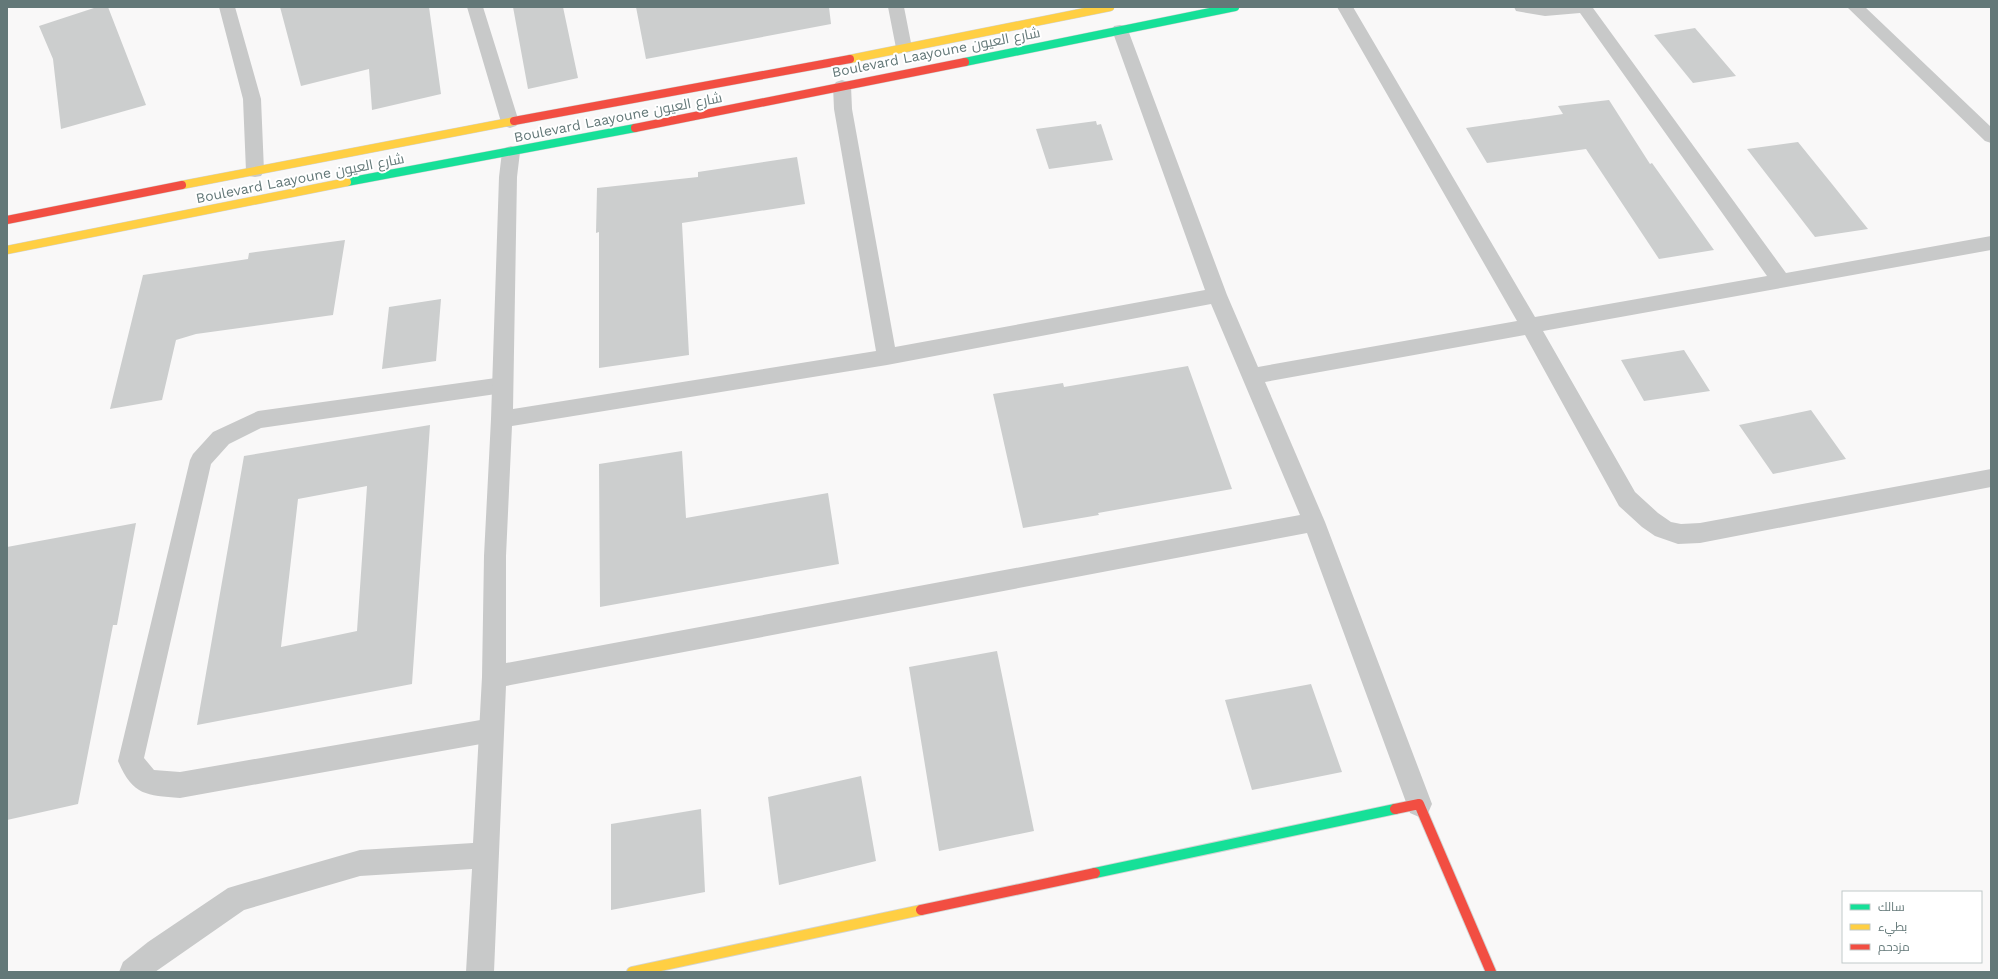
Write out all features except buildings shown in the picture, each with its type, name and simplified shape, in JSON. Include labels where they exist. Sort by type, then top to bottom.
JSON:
[{"type":"street","points":[[227,7],[252,99],[255,171]]},
{"type":"street","points":[[475,7],[510,122]]},
{"type":"street","points":[[896,7],[904,48]]},
{"type":"street","name":"Boulevard Laayoune شارع العيون","points":[[7,220],[510,122],[721,84],[1110,7]]},
{"type":"street","name":"Boulevard Laayoune شارع العيون","points":[[7,250],[438,164],[568,142],[1235,7]]},
{"type":"street","points":[[1345,7],[1530,326],[1626,499],[1649,519],[1669,531],[1678,534],[1700,533],[1991,478]]},
{"type":"street","points":[[1522,7],[1545,11],[1585,7],[1780,281]]},
{"type":"street","points":[[1854,7],[1991,137]]},
{"type":"street","points":[[1120,30],[1217,295],[1314,522],[1420,804],[1491,972]]},
{"type":"street","points":[[842,86],[843,109],[887,357]]},
{"type":"street","points":[[480,972],[492,730],[495,556],[502,420],[508,177],[511,152]]},
{"type":"street","points":[[1252,376],[1991,243]]},
{"type":"street","points":[[502,420],[887,357],[1217,295]]},
{"type":"street","points":[[492,730],[180,785],[147,782],[130,761],[201,460],[221,438],[258,420],[503,384]]},
{"type":"street","points":[[494,677],[1314,522]]},
{"type":"street","points":[[632,972],[1420,804]]},
{"type":"street","points":[[133,972],[158,952],[238,898],[360,863],[486,855]]},
{"type":"traffic: fast","points":[[965,62],[1235,7]]},
{"type":"traffic: fast","points":[[347,182],[635,128]]},
{"type":"traffic: fast","points":[[1095,873],[1395,809]]},
{"type":"traffic: slow","points":[[850,59],[1110,7]]},
{"type":"traffic: slow","points":[[182,185],[514,121]]},
{"type":"traffic: slow","points":[[7,250],[347,182]]},
{"type":"traffic: slow","points":[[632,972],[921,910]]},
{"type":"traffic: jam","points":[[514,121],[850,59]]},
{"type":"traffic: jam","points":[[635,128],[965,62]]},
{"type":"traffic: jam","points":[[7,220],[182,185]]},
{"type":"traffic: jam","points":[[1395,809],[1419,804],[1491,972]]},
{"type":"traffic: jam","points":[[921,910],[1095,873]]}]
